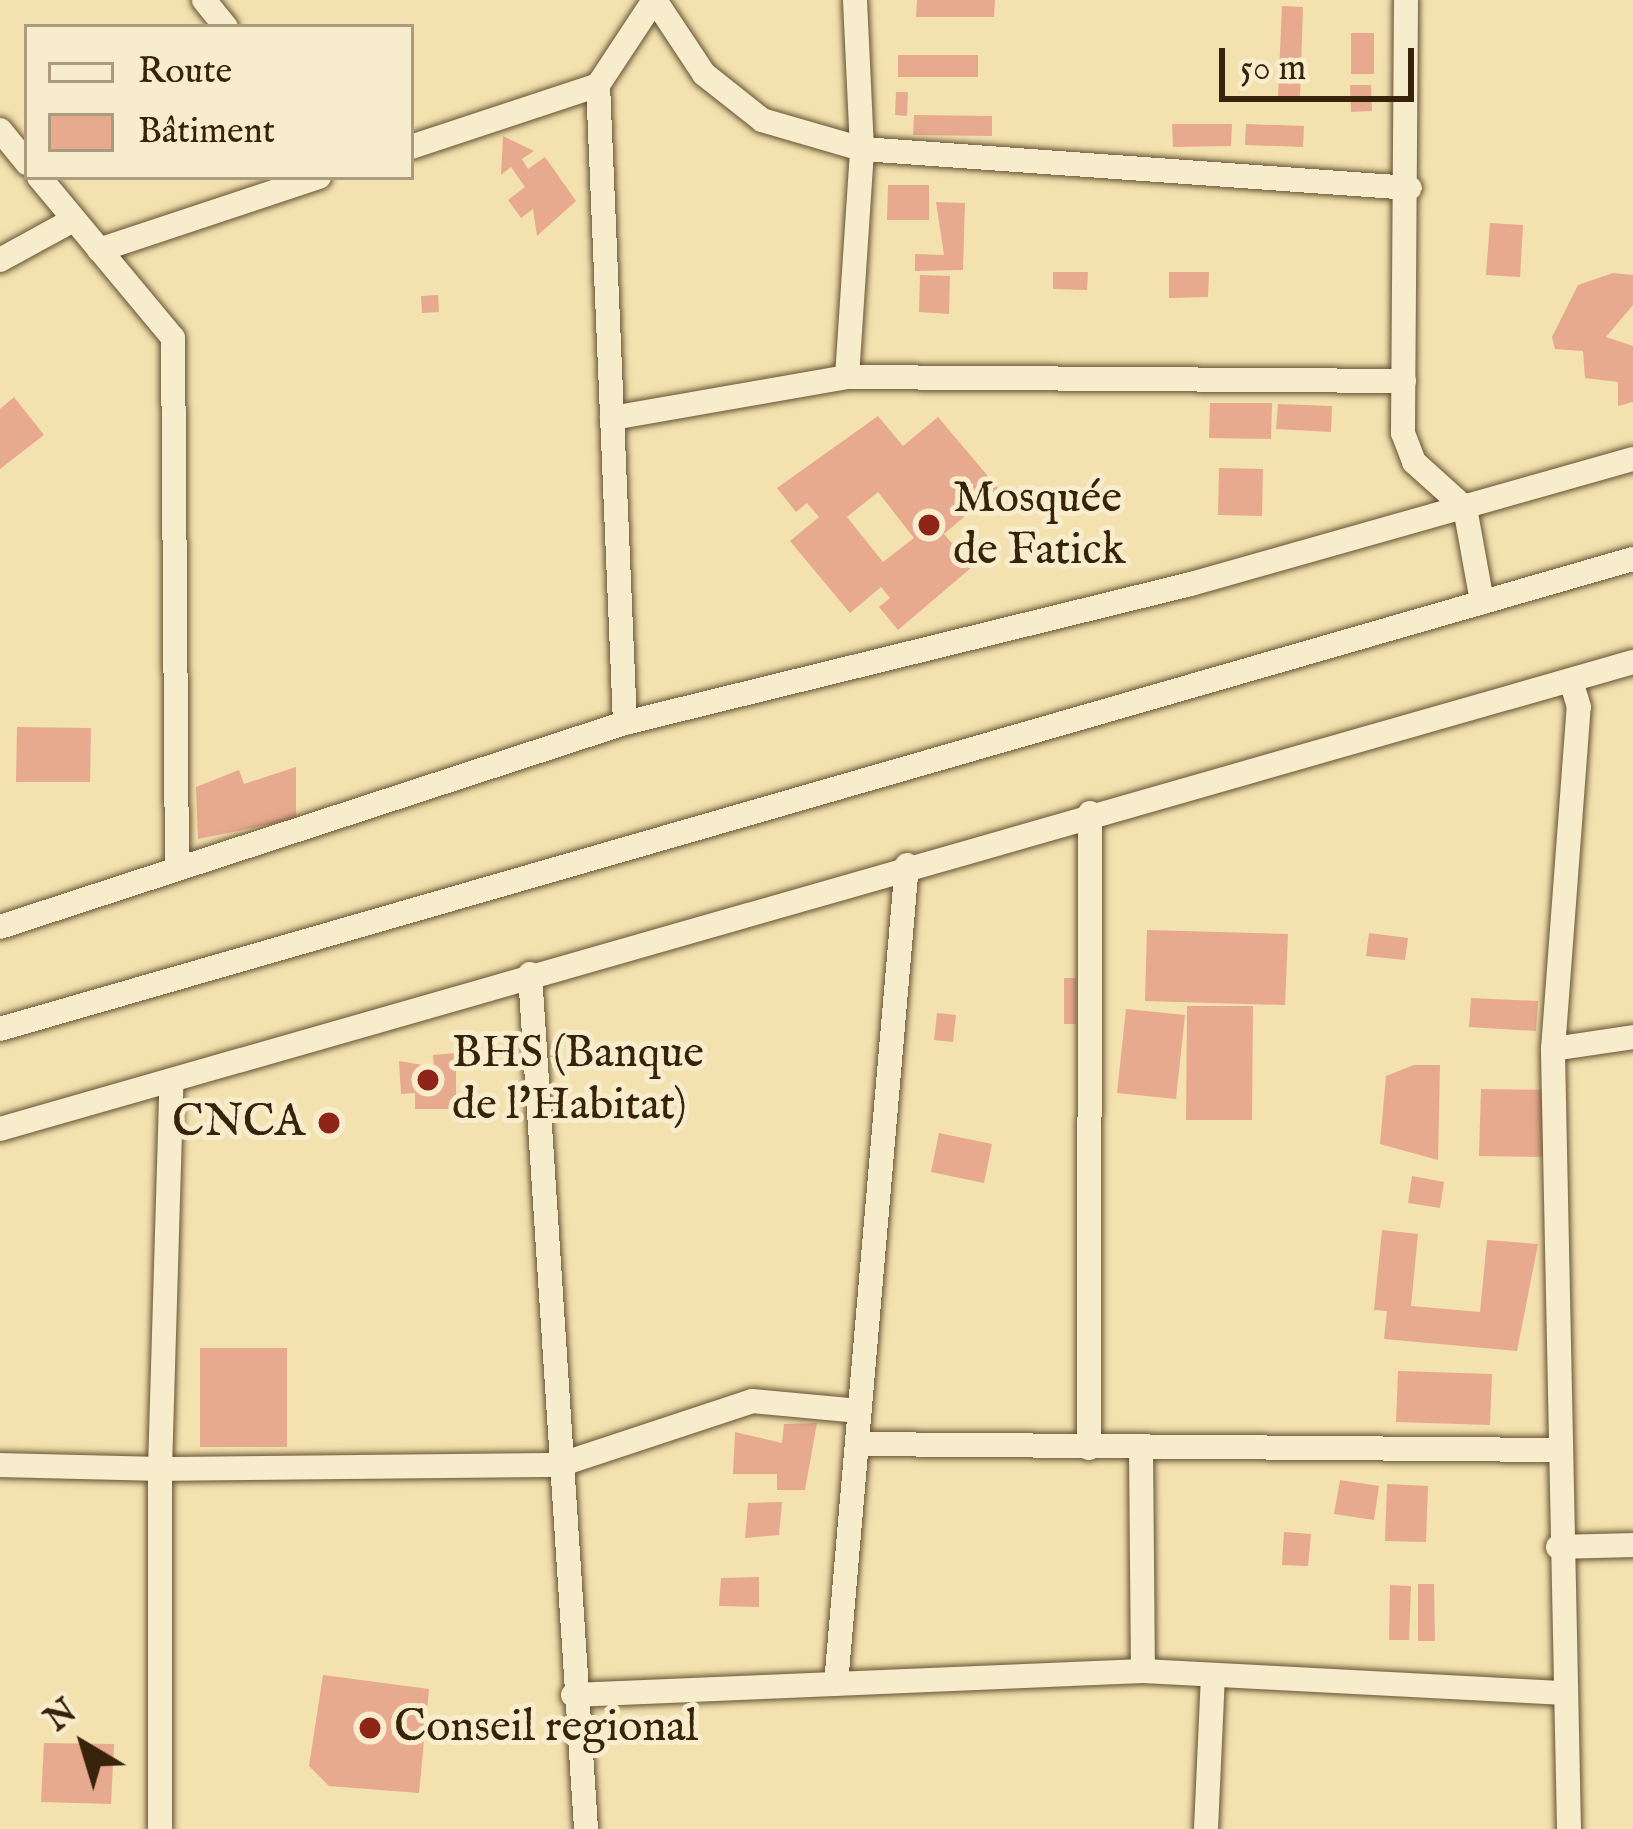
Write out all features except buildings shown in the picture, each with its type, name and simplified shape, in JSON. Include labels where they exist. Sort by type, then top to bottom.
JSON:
[{"type":"street","points":[[204,0],[224,24]]},
{"type":"street","points":[[625,723],[598,85],[654,0],[704,74],[762,119],[862,149],[1410,188]]},
{"type":"street","points":[[847,377],[862,149],[855,0]]},
{"type":"street","points":[[1406,0],[1410,188],[1404,381],[1414,462],[1465,508],[1482,602]]},
{"type":"street","points":[[414,146],[598,85]]},
{"type":"street","points":[[0,130],[24,159]]},
{"type":"street","points":[[40,180],[173,338],[177,866]]},
{"type":"street","points":[[100,250],[310,180]]},
{"type":"street","points":[[0,260],[73,220]]},
{"type":"street","points":[[612,418],[847,377],[1404,381]]},
{"type":"street","points":[[0,927],[625,723],[1465,508],[1633,459]]},
{"type":"street","points":[[0,1029],[1633,559]]},
{"type":"street","points":[[0,1129],[171,1088],[530,974],[1633,662]]},
{"type":"street","points":[[1569,1829],[1560,1693],[1553,1049],[1579,707],[1571,680]]},
{"type":"street","points":[[1088,1448],[1090,813]]},
{"type":"street","points":[[836,1684],[908,866]]},
{"type":"street","points":[[530,974],[573,1695],[586,1829]]},
{"type":"street","points":[[1553,1049],[1633,1036]]},
{"type":"street","points":[[160,1829],[160,1469],[171,1088]]},
{"type":"street","points":[[0,1465],[160,1469],[559,1465],[752,1401],[860,1412]]},
{"type":"street","points":[[857,1444],[1556,1450]]},
{"type":"street","points":[[1141,1448],[1143,1671]]},
{"type":"street","points":[[1558,1547],[1633,1545]]},
{"type":"street","points":[[573,1695],[1143,1671],[1560,1693]]},
{"type":"street","points":[[1206,1829],[1214,1675]]},
{"type":"place","name":"Mosquée de Fatick","points":[[929,525]]},
{"type":"place","name":"BHS (Banque de l'Habitat)","points":[[428,1080]]},
{"type":"place","name":"CNCA","points":[[329,1123]]},
{"type":"place","name":"Conseil regional","points":[[370,1728]]}]
